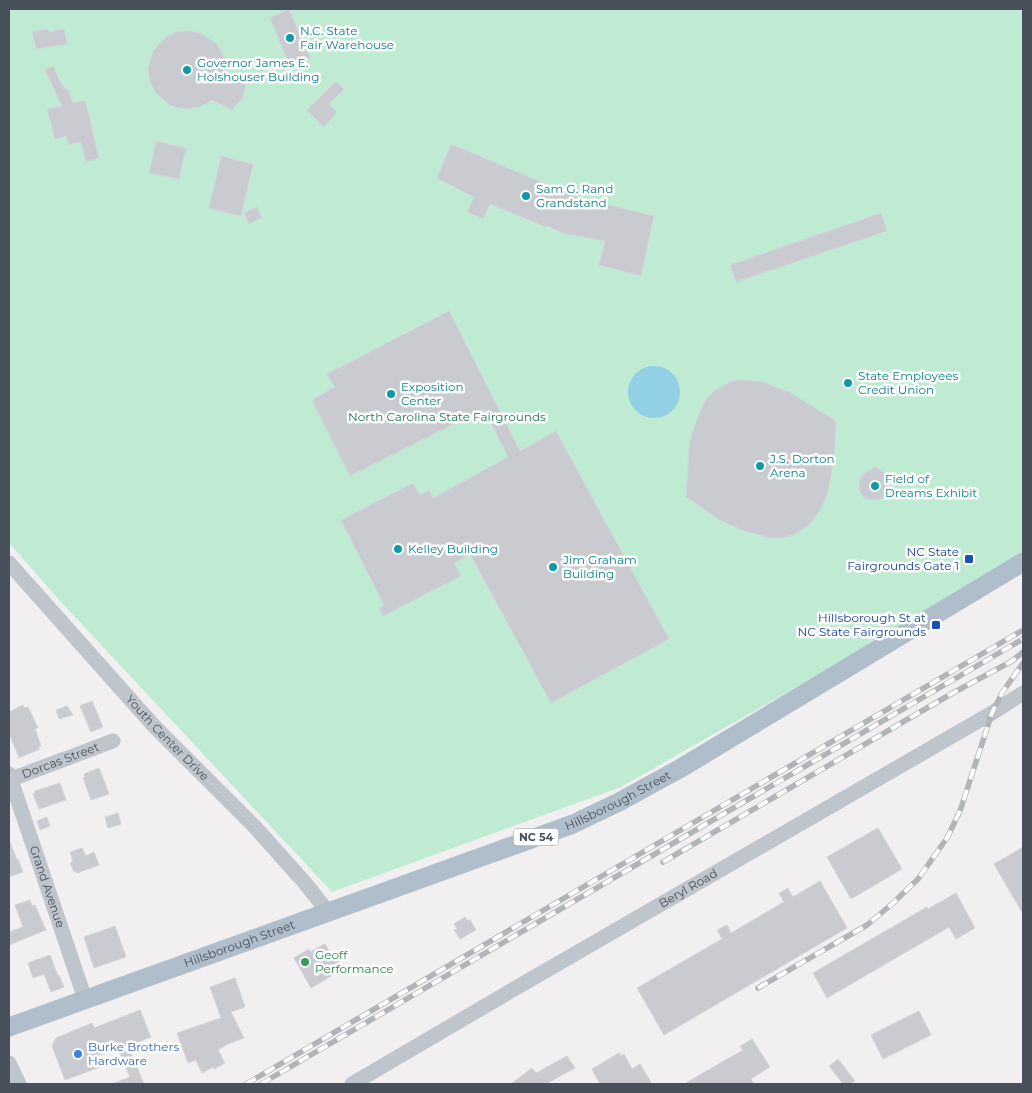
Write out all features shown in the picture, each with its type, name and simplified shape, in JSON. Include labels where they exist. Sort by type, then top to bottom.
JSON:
[{"type":"main road","name":"Hillsborough Street","points":[[9,1027],[555,831],[619,802],[689,763],[1023,562]]},
{"type":"street","name":"Youth Center Drive","points":[[9,563],[154,726],[255,827],[328,912]]},
{"type":"street","name":"Beryl Road","points":[[352,1084],[521,984],[992,713],[1023,693]]},
{"type":"street","name":"Dorcas Street","points":[[9,777],[113,741]]},
{"type":"street","name":"Grand Avenue","points":[[9,777],[85,999]]},
{"type":"street","points":[[9,1063],[19,1084]]},
{"type":"green space","name":"North Carolina State Fairgrounds","points":[[9,9],[1023,9],[1023,558],[621,787],[332,892],[62,603],[9,543]]},
{"type":"water","points":[[654,366],[664,368],[672,374],[678,382],[680,392],[678,402],[672,410],[664,416],[654,418],[644,416],[636,410],[630,402],[628,392],[630,382],[636,374],[644,368]]},
{"type":"building","name":"N.C. State Fair Warehouse","points":[[289,9],[310,58],[290,66],[270,18]]},
{"type":"building","points":[[48,29],[49,32],[64,29],[67,44],[36,49],[32,32]]},
{"type":"building","name":"Governor James E. Holshouser Building","points":[[176,32],[200,33],[216,43],[225,59],[227,75],[246,85],[242,99],[232,110],[213,100],[199,107],[187,109],[175,107],[155,92],[150,81],[148,69],[153,51],[165,38]]},
{"type":"building","points":[[53,66],[64,89],[67,88],[73,103],[85,100],[99,158],[86,162],[81,142],[68,145],[66,136],[55,139],[47,109],[62,106],[45,70]]},
{"type":"building","points":[[336,81],[344,89],[329,104],[337,112],[324,127],[307,110]]},
{"type":"building","points":[[156,141],[186,148],[179,179],[149,173]]},
{"type":"building","name":"Sam G. Rand Grandstand","points":[[451,144],[579,198],[654,216],[641,276],[599,265],[605,241],[566,234],[490,204],[483,219],[467,212],[474,197],[437,178]]},
{"type":"building","points":[[221,156],[253,164],[241,216],[209,208]]},
{"type":"building","points":[[257,207],[262,218],[249,224],[244,213]]},
{"type":"building","points":[[881,213],[887,231],[736,282],[730,265]]},
{"type":"building","points":[[449,311],[520,451],[556,431],[669,639],[551,703],[470,554],[454,563],[461,576],[383,616],[379,608],[384,605],[341,520],[413,483],[420,495],[429,490],[433,498],[508,457],[484,409],[350,476],[312,400],[335,387],[327,374]]},
{"type":"building","name":"J.S. Dorton Arena","points":[[732,381],[763,382],[791,393],[836,421],[834,457],[828,492],[822,507],[811,523],[794,535],[769,538],[742,530],[720,520],[686,497],[689,448],[692,433],[701,409],[706,399],[714,391]]},
{"type":"building","name":"Field of Dreams Exhibit","points":[[874,466],[885,473],[890,483],[887,494],[878,500],[864,498],[859,490],[860,478],[864,473],[872,470]]},
{"type":"building","points":[[92,701],[103,727],[91,732],[80,706]]},
{"type":"building","points":[[23,705],[24,708],[28,707],[38,728],[35,729],[41,746],[38,747],[40,749],[19,758],[9,733],[9,712]]},
{"type":"building","points":[[67,706],[73,715],[59,719],[56,710]]},
{"type":"building","points":[[99,768],[109,794],[91,800],[83,778],[85,777],[84,774]]},
{"type":"building","points":[[60,783],[66,800],[39,809],[33,794],[35,791]]},
{"type":"building","points":[[118,813],[121,824],[108,828],[105,817]]},
{"type":"building","points":[[47,817],[50,826],[40,830],[37,821]]},
{"type":"building","points":[[878,828],[902,869],[851,899],[827,857]]},
{"type":"building","points":[[9,842],[23,872],[9,877]]},
{"type":"building","points":[[1023,847],[1023,914],[994,864]]},
{"type":"building","points":[[82,848],[86,856],[94,852],[99,865],[77,873],[76,871],[74,872],[70,863],[73,862],[70,852]]},
{"type":"building","points":[[820,881],[847,928],[664,1035],[637,988],[722,939],[717,930],[727,925],[731,933],[784,902],[779,893],[788,888],[793,897]]},
{"type":"building","points":[[956,893],[975,928],[956,939],[949,927],[827,998],[813,973],[927,907],[928,909]]},
{"type":"building","points":[[30,900],[32,906],[35,905],[46,930],[9,945],[9,932],[23,927],[15,905]]},
{"type":"building","points":[[465,917],[468,921],[470,920],[476,930],[460,939],[454,930],[457,929],[454,924]]},
{"type":"building","points":[[115,926],[126,957],[94,968],[84,937]]},
{"type":"building","points":[[325,944],[332,956],[335,955],[343,969],[311,988],[294,958],[309,949],[310,952]]},
{"type":"building","points":[[50,955],[64,987],[51,992],[44,974],[33,978],[28,963]]},
{"type":"building","points":[[235,978],[245,1007],[231,1012],[244,1038],[218,1050],[225,1063],[202,1073],[196,1060],[188,1063],[177,1033],[221,1018],[210,987]]},
{"type":"building","points":[[140,1010],[151,1037],[128,1046],[144,1084],[112,1084],[130,1077],[118,1049],[99,1055],[103,1066],[65,1080],[52,1046],[56,1038],[92,1023],[94,1028]]},
{"type":"building","points":[[919,1011],[931,1035],[883,1059],[871,1035]]},
{"type":"building","points":[[752,1039],[770,1067],[751,1079],[754,1084],[684,1084],[743,1050],[740,1046]]},
{"type":"building","points":[[619,1053],[621,1056],[624,1054],[632,1069],[640,1064],[652,1084],[600,1084],[592,1069]]},
{"type":"building","points":[[567,1056],[575,1068],[546,1084],[511,1084],[532,1068],[536,1073]]},
{"type":"building","points":[[838,1059],[855,1081],[850,1084],[843,1084],[829,1066]]},
{"type":"railway","points":[[246,1084],[1023,630]]},
{"type":"railway","points":[[261,1084],[1023,639]]},
{"type":"railway","points":[[663,862],[951,694],[1012,661],[1023,652]]},
{"type":"railway","points":[[758,988],[867,925],[918,879],[947,838],[960,811],[992,713],[1002,693],[1023,663]]},
{"type":"place","name":"N.C. State Fair Warehouse","points":[[290,38]]},
{"type":"place","name":"Governor James E. Holshouser Building","points":[[187,70]]},
{"type":"place","name":"Sam G. Rand Grandstand","points":[[526,196]]},
{"type":"place","name":"State Employees Credit Union","points":[[848,383]]},
{"type":"place","name":"Exposition Center","points":[[391,394]]},
{"type":"place","name":"J.S. Dorton Arena","points":[[760,466]]},
{"type":"place","name":"Field of Dreams Exhibit","points":[[875,486]]},
{"type":"place","name":"Kelley Building","points":[[398,549]]},
{"type":"place","name":"NC State Fairgrounds Gate 1","points":[[969,559]]},
{"type":"place","name":"Jim Graham Building","points":[[553,567]]},
{"type":"place","name":"Hillsborough St at NC State Fairgrounds","points":[[936,625]]},
{"type":"place","name":"Geoff Performance","points":[[305,962]]},
{"type":"place","name":"Burke Brothers Hardware","points":[[78,1054]]}]
